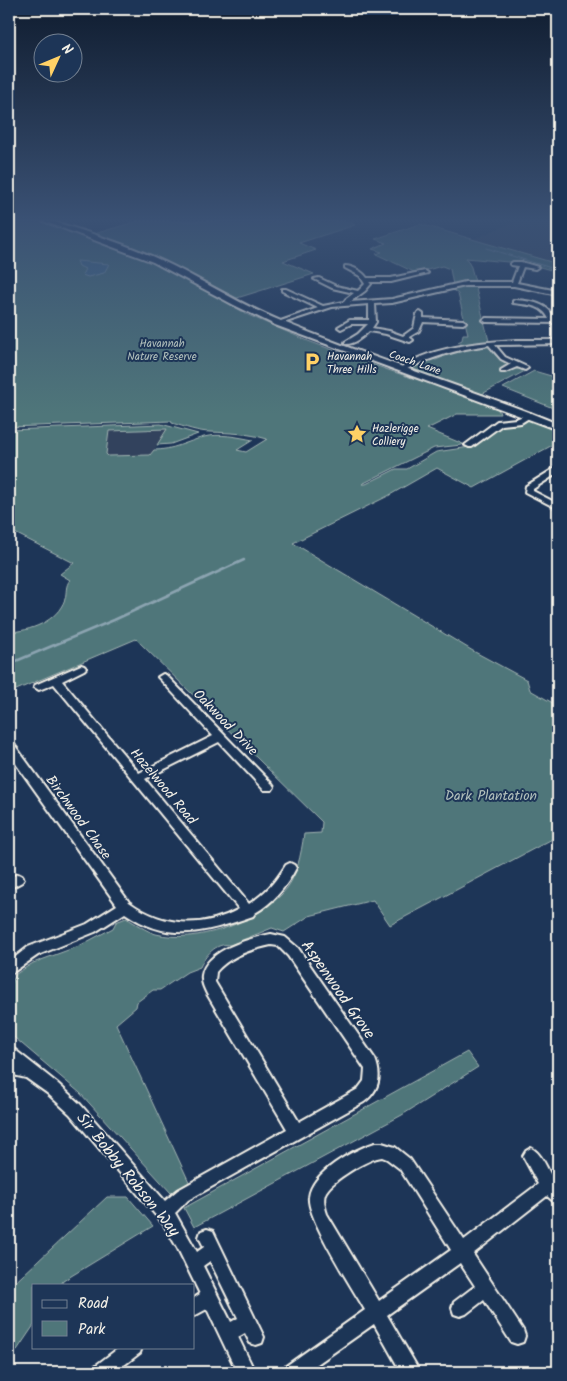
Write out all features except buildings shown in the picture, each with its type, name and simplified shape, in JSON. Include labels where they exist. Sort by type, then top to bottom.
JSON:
[{"type":"street","name":"Coach Lane","points":[[201,285],[253,313],[278,323],[558,427]]},
{"type":"street","points":[[333,285],[358,293]]},
{"type":"street","points":[[347,302],[366,285]]},
{"type":"street","points":[[278,323],[321,307],[347,302],[392,301],[459,285]]},
{"type":"street","points":[[522,285],[558,292]]},
{"type":"street","points":[[284,290],[321,307]]},
{"type":"street","points":[[348,343],[369,329],[373,322],[372,302]]},
{"type":"street","points":[[514,302],[548,310],[556,321]]},
{"type":"street","points":[[403,338],[418,329],[420,316],[462,322]]},
{"type":"street","points":[[486,320],[556,321]]},
{"type":"street","points":[[341,327],[350,322],[373,322]]},
{"type":"street","points":[[369,329],[410,340]]},
{"type":"street","points":[[401,370],[426,356],[490,343],[558,342]]},
{"type":"street","points":[[490,343],[504,358],[525,368]]},
{"type":"street","points":[[503,371],[516,365]]},
{"type":"street","points":[[469,445],[500,422],[518,421],[530,415]]},
{"type":"street","points":[[558,470],[529,488],[529,492],[558,507]]},
{"type":"street","points":[[39,687],[81,668]]},
{"type":"street","name":"Oakwood Drive","points":[[163,677],[268,787]]},
{"type":"street","name":"Hazelwood Road","points":[[55,679],[249,912]]},
{"type":"street","points":[[138,778],[220,736]]},
{"type":"street","name":"Birchwood Chase","points":[[9,746],[125,906]]},
{"type":"street","points":[[9,969],[33,951],[91,928],[125,906],[148,920],[171,927],[209,924],[249,912],[278,887],[290,868]]},
{"type":"street","name":"Aspenwood Grove","points":[[165,1212],[183,1195],[297,1132],[363,1094],[372,1084],[373,1072],[368,1060],[290,948],[280,941],[267,940],[256,942],[220,959],[212,966],[208,979],[212,990],[297,1132]]},
{"type":"street","name":"Sir Bobby Robson Way","points":[[9,1054],[75,1109],[165,1212],[179,1232],[246,1372]]},
{"type":"street","name":"Sir Bobby Robson Way","points":[[9,1067],[30,1072]]},
{"type":"street","points":[[410,1372],[318,1211],[317,1192],[323,1182],[373,1151],[385,1151],[393,1154],[404,1164],[517,1336]]},
{"type":"street","points":[[292,1372],[462,1252],[553,1191],[532,1156]]},
{"type":"street","points":[[194,1262],[210,1244],[252,1329],[228,1334]]},
{"type":"street","points":[[460,1308],[486,1288]]},
{"type":"street","points":[[195,1307],[210,1297]]},
{"type":"street","points":[[106,1370],[133,1348]]},
{"type":"shaded area","points":[[168,429],[151,455],[108,456],[106,454],[109,431]]},
{"type":"green space","points":[[9,285],[197,285],[248,315],[308,341],[497,406],[500,414],[457,414],[427,429],[462,445],[434,448],[362,484],[366,484],[396,469],[407,469],[436,452],[470,447],[504,423],[532,419],[558,430],[558,442],[474,488],[437,468],[388,496],[293,543],[473,651],[527,680],[530,690],[558,706],[558,836],[390,925],[373,900],[309,916],[284,932],[272,928],[230,945],[220,946],[208,954],[200,967],[187,972],[160,990],[153,990],[137,1002],[136,1007],[116,1024],[190,1184],[171,1193],[80,1093],[9,1033],[9,989],[16,974],[33,963],[79,946],[113,928],[116,922],[126,918],[156,934],[188,936],[223,929],[256,914],[287,888],[298,866],[304,834],[321,833],[322,822],[136,639],[9,693],[9,632],[25,630],[42,624],[56,614],[65,599],[70,580],[60,574],[74,563],[9,530],[9,430],[161,424],[198,434],[171,444],[157,445],[167,429],[109,431],[106,454],[108,456],[150,455],[154,450],[167,449],[216,435],[253,440],[237,450],[246,452],[267,439],[246,434],[201,431],[172,423],[171,421],[9,427]]},
{"type":"green space","points":[[213,285],[277,285],[237,298]]},
{"type":"green space","points":[[475,285],[489,341],[463,344],[458,342],[462,340],[463,334],[468,334],[458,294],[450,288]]},
{"type":"green space","points":[[484,345],[488,346],[495,355],[508,365],[500,370],[506,373],[516,368],[525,371],[482,394],[413,370],[413,367],[430,358],[436,360],[443,357],[438,355]]},
{"type":"green space","points":[[534,371],[558,378],[558,410],[503,388]]},
{"type":"green space","points":[[467,1052],[478,1067],[402,1115],[194,1227],[184,1208]]},
{"type":"green space","points":[[107,1197],[128,1197],[153,1226],[63,1281],[62,1284],[32,1284],[32,1328],[9,1362],[9,1288]]},
{"type":"waterway","points":[[9,664],[114,620],[244,560]]},
{"type":"place","name":"Havannah Three Hills","points":[[312,362]]},
{"type":"place","name":"Hazlerigge Colliery","points":[[357,434]]},
{"type":"park label","name":"Havannah Nature Reserve","points":[[162,349]]},
{"type":"park label","name":"Dark Plantation","points":[[491,795]]}]
